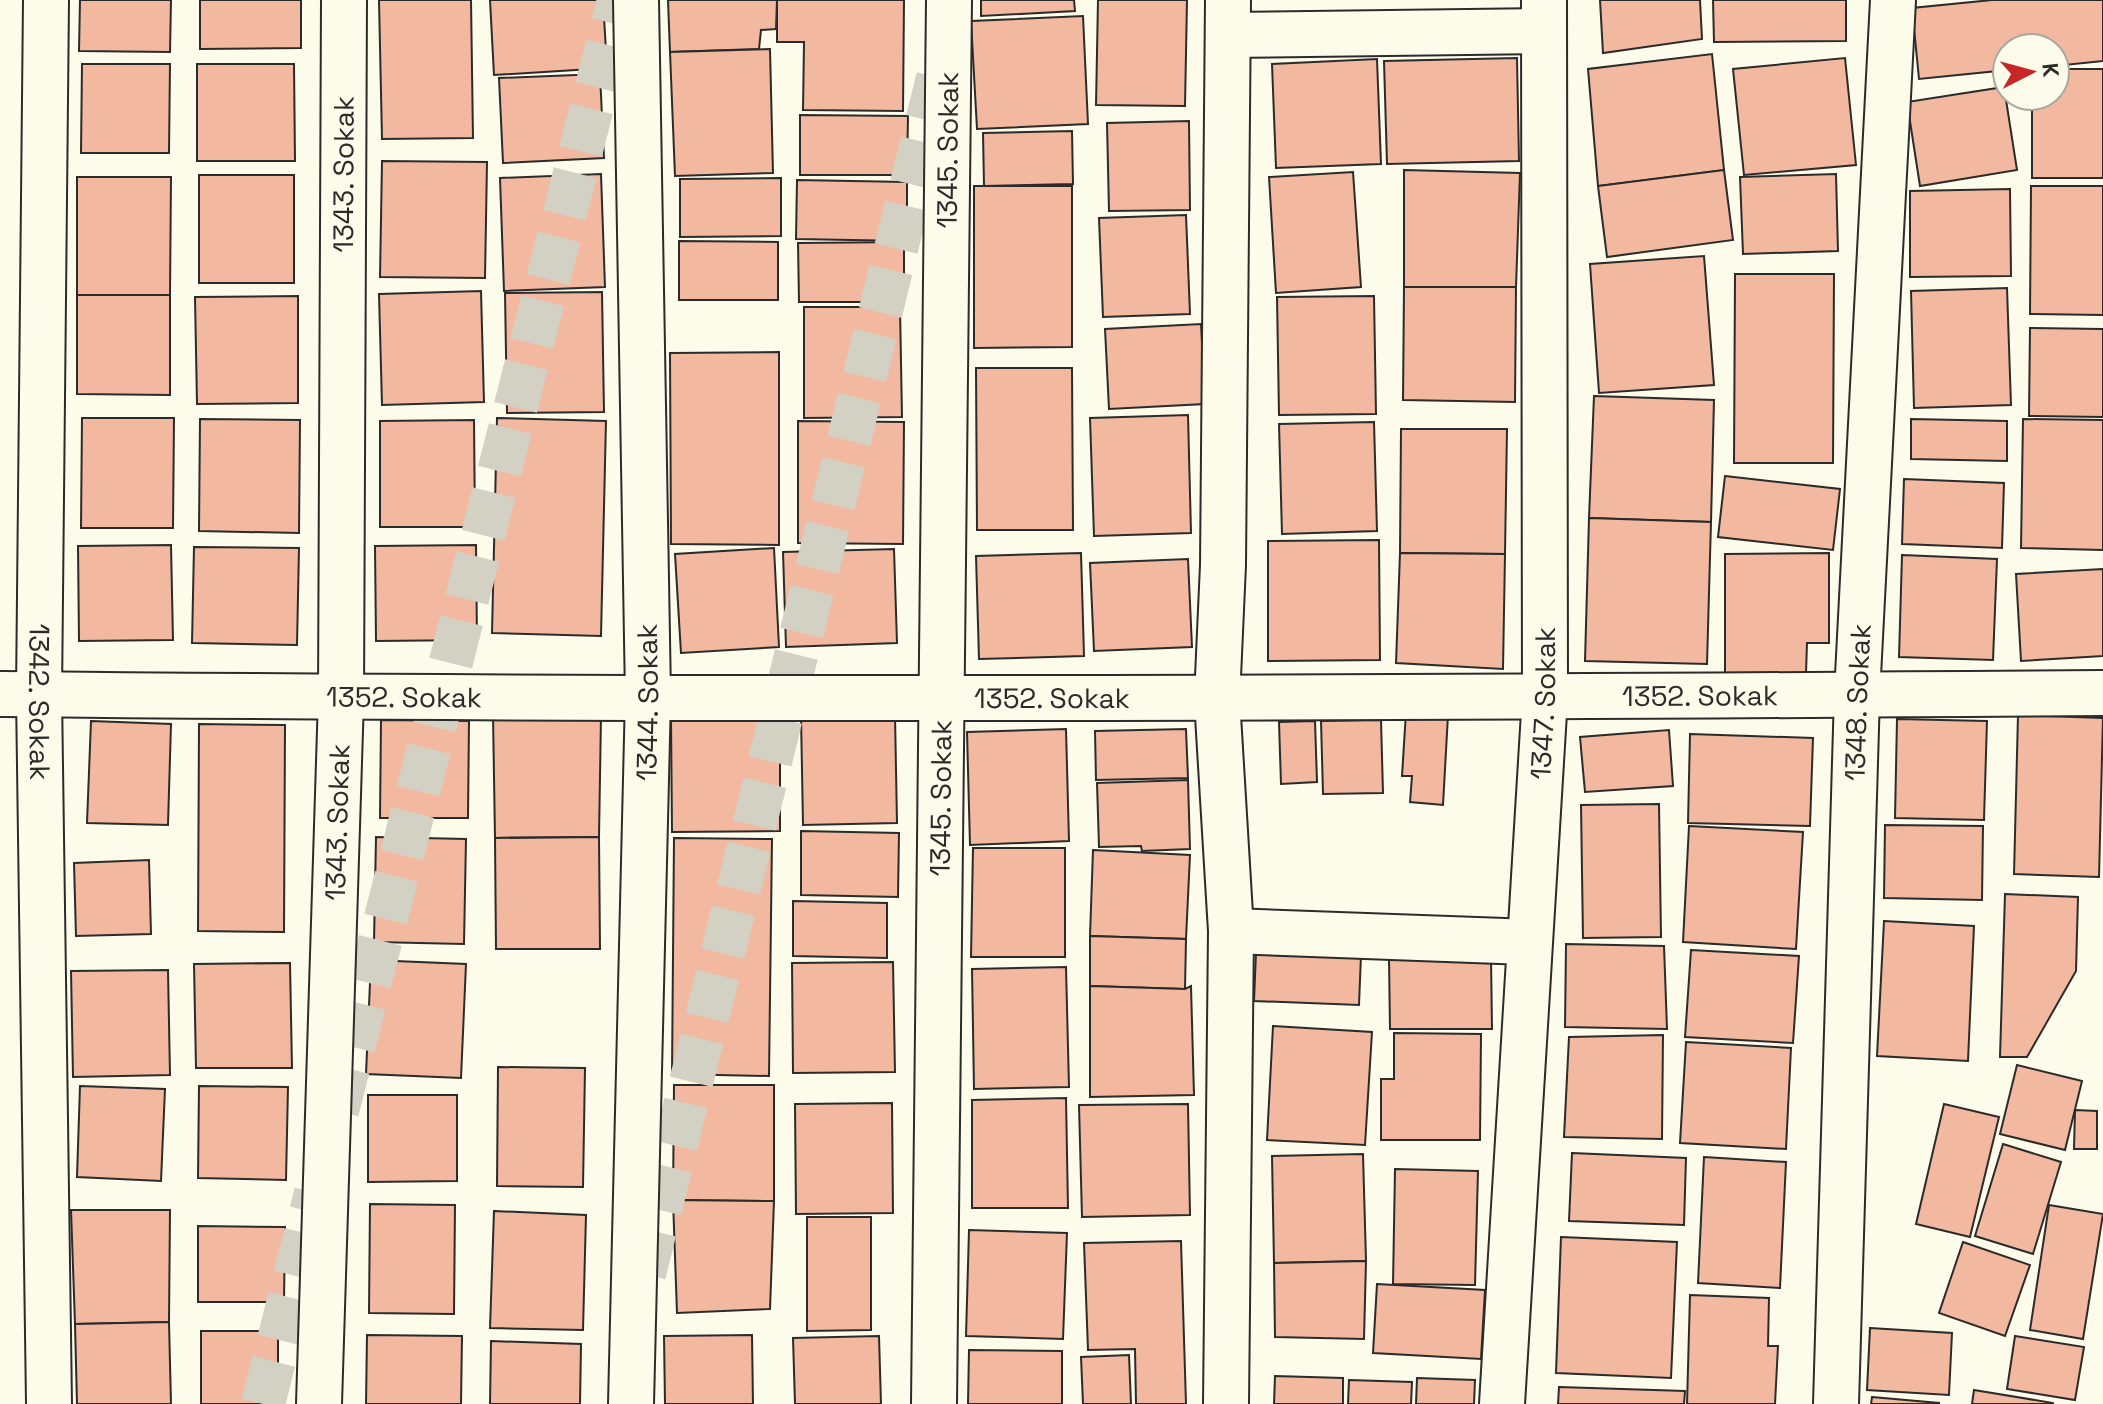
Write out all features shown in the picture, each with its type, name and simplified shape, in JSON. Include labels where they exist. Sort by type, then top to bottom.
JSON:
[{"type":"street","name":"1342. Sokak","points":[[46,0],[19,694],[49,1404]]},
{"type":"street","name":"1343. Sokak","points":[[319,1404],[341,698],[344,0]]},
{"type":"street","name":"1344. Sokak","points":[[631,1404],[648,696],[636,0]]},
{"type":"street","name":"1345. Sokak","points":[[934,1404],[949,0]]},
{"type":"street","name":"1348. Sokak","points":[[1836,1404],[1857,695],[1893,0]]},
{"type":"street","points":[[1226,1404],[1231,931],[1217,699],[1223,565],[1228,18],[1544,15]]},
{"type":"street","name":"1347. Sokak","points":[[1502,1404],[1545,696],[1544,15]]},
{"type":"street","name":"1352. Sokak","points":[[19,694],[341,698],[648,696],[942,701],[2103,693]]},
{"type":"street","points":[[1231,931],[1529,942]]},
{"type":"building","points":[[80,0],[171,0],[170,52],[79,51]]},
{"type":"building","points":[[200,0],[301,0],[301,48],[200,49]]},
{"type":"building","points":[[379,0],[471,0],[473,138],[382,139]]},
{"type":"building","points":[[490,0],[603,0],[607,68],[494,75]]},
{"type":"building","points":[[668,0],[777,0],[776,29],[761,30],[759,49],[670,52]]},
{"type":"building","points":[[777,0],[904,0],[903,111],[803,110],[804,42],[777,42]]},
{"type":"building","points":[[981,0],[1074,0],[1075,11],[981,16]]},
{"type":"building","points":[[1098,0],[1187,0],[1185,106],[1096,105]]},
{"type":"building","points":[[1600,0],[1700,0],[1702,39],[1603,53]]},
{"type":"building","points":[[1713,0],[1846,0],[1846,41],[1714,42]]},
{"type":"building","points":[[1992,0],[2103,0],[2103,61],[2071,64],[2071,32],[1991,32],[1991,72],[1919,79],[1912,8]]},
{"type":"building","points":[[1083,16],[1088,124],[977,129],[971,21]]},
{"type":"building","points":[[770,49],[773,173],[675,176],[670,52]]},
{"type":"building","points":[[1712,54],[1724,170],[1598,186],[1588,69]]},
{"type":"building","points":[[1517,58],[1519,161],[1387,164],[1384,61]]},
{"type":"building","points":[[1845,58],[1856,165],[1744,175],[1733,69]]},
{"type":"building","points":[[1377,59],[1381,164],[1276,168],[1272,64]]},
{"type":"building","points":[[82,64],[170,64],[169,153],[81,153]]},
{"type":"building","points":[[197,64],[294,64],[295,161],[197,161]]},
{"type":"building","points":[[2071,69],[2103,69],[2103,178],[2032,178],[2032,112],[2071,112]]},
{"type":"building","points":[[600,74],[604,158],[503,163],[499,78]]},
{"type":"building","points":[[1991,89],[1991,112],[2008,112],[2017,170],[1920,186],[1907,102]]},
{"type":"building","points":[[800,115],[908,116],[907,175],[800,175]]},
{"type":"building","points":[[1189,121],[1190,210],[1109,211],[1107,123]]},
{"type":"building","points":[[1072,131],[1073,184],[984,186],[983,133]]},
{"type":"building","points":[[382,161],[487,162],[485,278],[380,277]]},
{"type":"building","points":[[1404,170],[1520,173],[1516,287],[1404,287]]},
{"type":"building","points":[[1724,170],[1733,240],[1607,257],[1598,186]]},
{"type":"building","points":[[1353,172],[1361,287],[1276,293],[1269,177]]},
{"type":"building","points":[[601,174],[605,287],[504,291],[500,178]]},
{"type":"building","points":[[1836,174],[1838,251],[1743,254],[1740,177]]},
{"type":"building","points":[[199,175],[294,175],[294,283],[199,283]]},
{"type":"building","points":[[77,177],[171,177],[170,295],[77,295]]},
{"type":"building","points":[[781,178],[781,236],[680,237],[680,179]]},
{"type":"building","points":[[797,180],[907,182],[907,241],[796,239]]},
{"type":"building","points":[[974,186],[1072,186],[1072,347],[974,348]]},
{"type":"building","points":[[2031,186],[2103,186],[2103,315],[2030,314]]},
{"type":"building","points":[[2010,189],[2011,276],[1910,277],[1910,191]]},
{"type":"building","points":[[1186,215],[1190,314],[1103,317],[1099,218]]},
{"type":"building","points":[[679,241],[778,242],[778,300],[679,300]]},
{"type":"building","points":[[904,242],[904,302],[799,302],[798,243]]},
{"type":"building","points":[[1704,256],[1714,385],[1599,393],[1590,264]]},
{"type":"building","points":[[1735,274],[1834,274],[1833,463],[1734,463]]},
{"type":"building","points":[[1404,287],[1516,287],[1515,402],[1403,400]]},
{"type":"building","points":[[2007,288],[2011,405],[1914,408],[1911,291]]},
{"type":"building","points":[[481,291],[484,402],[382,405],[379,294]]},
{"type":"building","points":[[602,292],[604,412],[507,413],[505,293]]},
{"type":"building","points":[[77,295],[170,295],[170,395],[77,394]]},
{"type":"building","points":[[298,296],[298,403],[197,404],[195,297]]},
{"type":"building","points":[[1374,296],[1376,414],[1279,415],[1277,297]]},
{"type":"building","points":[[804,307],[900,307],[902,417],[804,418]]},
{"type":"building","points":[[1201,324],[1205,404],[1109,409],[1105,329]]},
{"type":"building","points":[[2030,328],[2103,329],[2103,417],[2029,416]]},
{"type":"building","points":[[779,352],[779,545],[671,544],[670,353]]},
{"type":"building","points":[[976,368],[1072,368],[1073,530],[977,530]]},
{"type":"building","points":[[1594,396],[1714,400],[1711,522],[1589,518]]},
{"type":"building","points":[[1188,415],[1191,533],[1094,536],[1090,418]]},
{"type":"building","points":[[82,418],[174,418],[173,528],[81,528]]},
{"type":"building","points":[[497,418],[606,421],[601,636],[492,633]]},
{"type":"building","points":[[200,419],[300,420],[299,533],[199,531]]},
{"type":"building","points":[[1911,419],[2007,421],[2007,461],[1911,459]]},
{"type":"building","points":[[2023,419],[2103,420],[2103,550],[2021,548]]},
{"type":"building","points":[[474,420],[475,527],[380,527],[380,421]]},
{"type":"building","points":[[798,421],[904,422],[903,544],[798,543]]},
{"type":"building","points":[[1374,422],[1377,531],[1282,534],[1279,424]]},
{"type":"building","points":[[1401,429],[1507,429],[1505,554],[1400,553]]},
{"type":"building","points":[[1725,476],[1840,489],[1833,550],[1718,537]]},
{"type":"building","points":[[1904,479],[2004,483],[2002,548],[1902,544]]},
{"type":"building","points":[[1589,518],[1711,522],[1707,664],[1585,661]]},
{"type":"building","points":[[1379,540],[1380,660],[1268,661],[1268,541]]},
{"type":"building","points":[[171,545],[173,640],[79,641],[78,546]]},
{"type":"building","points":[[476,545],[477,640],[376,641],[375,546]]},
{"type":"building","points":[[194,547],[299,548],[297,645],[192,643]]},
{"type":"building","points":[[774,548],[779,647],[681,653],[675,554]]},
{"type":"building","points":[[894,549],[897,643],[786,647],[783,552]]},
{"type":"building","points":[[1081,553],[1084,656],[979,659],[976,556]]},
{"type":"building","points":[[1400,553],[1505,554],[1503,669],[1396,663]]},
{"type":"building","points":[[1829,553],[1829,643],[1807,643],[1806,673],[1725,674],[1725,554]]},
{"type":"building","points":[[1902,555],[1997,559],[1993,660],[1899,657]]},
{"type":"building","points":[[1188,559],[1192,647],[1094,651],[1090,563]]},
{"type":"building","points":[[2103,569],[2103,656],[2021,661],[2016,574]]},
{"type":"building","points":[[1406,712],[1448,715],[1443,805],[1410,802],[1412,776],[1402,776]]},
{"type":"building","points":[[493,715],[601,716],[599,837],[495,838]]},
{"type":"building","points":[[895,715],[897,823],[803,825],[801,716]]},
{"type":"building","points":[[2018,715],[2103,718],[2099,877],[2014,874]]},
{"type":"building","points":[[780,718],[780,831],[672,832],[671,719]]},
{"type":"building","points":[[1897,719],[1987,721],[1984,820],[1895,818]]},
{"type":"building","points":[[381,720],[469,721],[468,818],[380,818]]},
{"type":"building","points":[[1381,720],[1383,793],[1323,794],[1321,721]]},
{"type":"building","points":[[91,721],[171,724],[168,825],[87,823]]},
{"type":"building","points":[[1315,721],[1317,782],[1281,784],[1279,722]]},
{"type":"building","points":[[199,724],[285,725],[284,932],[198,931]]},
{"type":"building","points":[[1066,729],[1069,841],[970,845],[967,732]]},
{"type":"building","points":[[1186,729],[1188,778],[1096,780],[1095,731]]},
{"type":"building","points":[[1669,730],[1673,786],[1585,792],[1580,737]]},
{"type":"building","points":[[1690,734],[1813,738],[1810,826],[1688,823]]},
{"type":"building","points":[[1188,780],[1190,849],[1142,851],[1141,846],[1099,847],[1097,783]]},
{"type":"building","points":[[1659,804],[1661,937],[1583,938],[1581,805]]},
{"type":"building","points":[[1885,825],[1983,826],[1982,900],[1884,898]]},
{"type":"building","points":[[1689,826],[1803,832],[1796,949],[1683,942]]},
{"type":"building","points":[[801,831],[899,833],[898,897],[801,895]]},
{"type":"building","points":[[376,837],[466,839],[464,944],[374,942]]},
{"type":"building","points":[[599,837],[600,949],[496,949],[495,838]]},
{"type":"building","points":[[674,838],[772,839],[769,1076],[672,1074]]},
{"type":"building","points":[[973,848],[1065,848],[1065,957],[971,957]]},
{"type":"building","points":[[1093,850],[1190,855],[1186,939],[1090,936]]},
{"type":"building","points":[[149,860],[151,934],[76,936],[74,863]]},
{"type":"building","points":[[2005,894],[2078,897],[2076,971],[2027,1057],[2000,1057]]},
{"type":"building","points":[[793,901],[887,903],[887,958],[793,956]]},
{"type":"building","points":[[1884,921],[1974,926],[1968,1061],[1877,1056]]},
{"type":"building","points":[[1090,936],[1186,939],[1185,989],[1090,986]]},
{"type":"building","points":[[1566,944],[1664,946],[1667,1029],[1565,1027]]},
{"type":"building","points":[[1691,950],[1799,956],[1793,1043],[1685,1037]]},
{"type":"building","points":[[1256,952],[1361,955],[1359,1005],[1254,1001]]},
{"type":"building","points":[[1491,957],[1492,1029],[1390,1029],[1389,958]]},
{"type":"building","points":[[371,960],[466,964],[461,1078],[366,1074]]},
{"type":"building","points":[[893,962],[895,1072],[793,1073],[792,963]]},
{"type":"building","points":[[290,963],[292,1068],[196,1068],[194,964]]},
{"type":"building","points":[[1066,967],[1069,1087],[974,1089],[972,969]]},
{"type":"building","points":[[168,970],[170,1075],[73,1077],[71,971]]},
{"type":"building","points":[[1090,986],[1185,989],[1191,986],[1194,1095],[1090,1097]]},
{"type":"building","points":[[1273,1026],[1372,1032],[1365,1145],[1267,1140]]},
{"type":"building","points":[[1394,1033],[1481,1034],[1480,1140],[1381,1140],[1381,1079],[1394,1079]]},
{"type":"building","points":[[1663,1035],[1662,1139],[1564,1137],[1569,1037]]},
{"type":"building","points":[[1686,1042],[1791,1048],[1786,1149],[1680,1143]]},
{"type":"building","points":[[2017,1065],[2082,1081],[2065,1150],[2000,1134]]},
{"type":"building","points":[[498,1067],[585,1068],[583,1187],[497,1186]]},
{"type":"building","points":[[674,1085],[774,1085],[774,1201],[673,1200]]},
{"type":"building","points":[[80,1086],[165,1089],[161,1181],[77,1177]]},
{"type":"building","points":[[199,1086],[288,1087],[286,1180],[198,1178]]},
{"type":"building","points":[[368,1095],[457,1095],[457,1181],[368,1182]]},
{"type":"building","points":[[1066,1098],[1068,1208],[972,1208],[972,1100]]},
{"type":"building","points":[[892,1103],[893,1213],[796,1214],[795,1104]]},
{"type":"building","points":[[1188,1104],[1190,1215],[1082,1217],[1079,1105]]},
{"type":"building","points":[[1944,1104],[1999,1117],[1970,1237],[1916,1224]]},
{"type":"building","points":[[2075,1110],[2097,1111],[2097,1149],[2074,1149]]},
{"type":"building","points":[[2003,1144],[2061,1162],[2033,1254],[1975,1236]]},
{"type":"building","points":[[1572,1153],[1686,1158],[1684,1225],[1569,1221]]},
{"type":"building","points":[[1363,1154],[1366,1261],[1274,1263],[1272,1156]]},
{"type":"building","points":[[1704,1157],[1786,1162],[1780,1288],[1698,1283]]},
{"type":"building","points":[[1395,1169],[1478,1171],[1475,1285],[1393,1284]]},
{"type":"building","points":[[673,1200],[774,1201],[770,1309],[677,1313]]},
{"type":"building","points":[[370,1204],[455,1205],[454,1314],[369,1313]]},
{"type":"building","points":[[2049,1205],[2103,1214],[2083,1339],[2030,1330]]},
{"type":"building","points":[[71,1210],[170,1210],[169,1322],[75,1324]]},
{"type":"building","points":[[494,1211],[586,1215],[583,1330],[490,1328]]},
{"type":"building","points":[[807,1217],[871,1217],[871,1330],[807,1331]]},
{"type":"building","points":[[198,1226],[285,1227],[284,1302],[198,1302]]},
{"type":"building","points":[[969,1230],[1067,1233],[1063,1339],[966,1336]]},
{"type":"building","points":[[1561,1237],[1677,1242],[1671,1378],[1556,1373]]},
{"type":"building","points":[[1181,1241],[1186,1404],[1136,1404],[1135,1349],[1088,1350],[1084,1243]]},
{"type":"building","points":[[1963,1242],[2030,1265],[2005,1336],[1939,1313]]},
{"type":"building","points":[[1366,1261],[1364,1339],[1275,1337],[1274,1263]]},
{"type":"building","points":[[1377,1284],[1485,1290],[1481,1359],[1373,1353]]},
{"type":"building","points":[[1690,1295],[1769,1298],[1768,1346],[1778,1346],[1775,1404],[1687,1404]]},
{"type":"building","points":[[169,1322],[171,1404],[77,1404],[75,1324]]},
{"type":"building","points":[[1870,1328],[1952,1333],[1949,1395],[1867,1390]]},
{"type":"building","points":[[201,1331],[278,1331],[278,1404],[201,1404]]},
{"type":"building","points":[[367,1335],[462,1336],[461,1404],[366,1404]]},
{"type":"building","points":[[752,1335],[753,1404],[665,1404],[664,1336]]},
{"type":"building","points":[[879,1336],[881,1404],[795,1404],[793,1338]]},
{"type":"building","points":[[2015,1336],[2084,1347],[2075,1400],[2007,1389]]},
{"type":"building","points":[[491,1341],[581,1344],[580,1404],[490,1404]]},
{"type":"building","points":[[969,1350],[1062,1351],[1062,1404],[968,1404]]},
{"type":"building","points":[[1129,1355],[1131,1404],[1083,1404],[1081,1357]]},
{"type":"building","points":[[1275,1376],[1343,1378],[1343,1404],[1274,1404]]},
{"type":"building","points":[[1417,1378],[1475,1380],[1474,1404],[1416,1404]]},
{"type":"building","points":[[1349,1380],[1412,1382],[1411,1404],[1348,1404]]},
{"type":"building","points":[[1559,1387],[1685,1391],[1684,1404],[1558,1404]]},
{"type":"building","points":[[1974,1390],[2053,1403],[2053,1404],[1972,1404]]},
{"type":"building","points":[[1872,1397],[1939,1403],[1939,1404],[1871,1404]]},
{"type":"tunnel","points":[[337,1111],[619,0]]},
{"type":"tunnel","points":[[644,1274],[940,70]]},
{"type":"tunnel","points":[[263,1404],[316,1193]]}]
